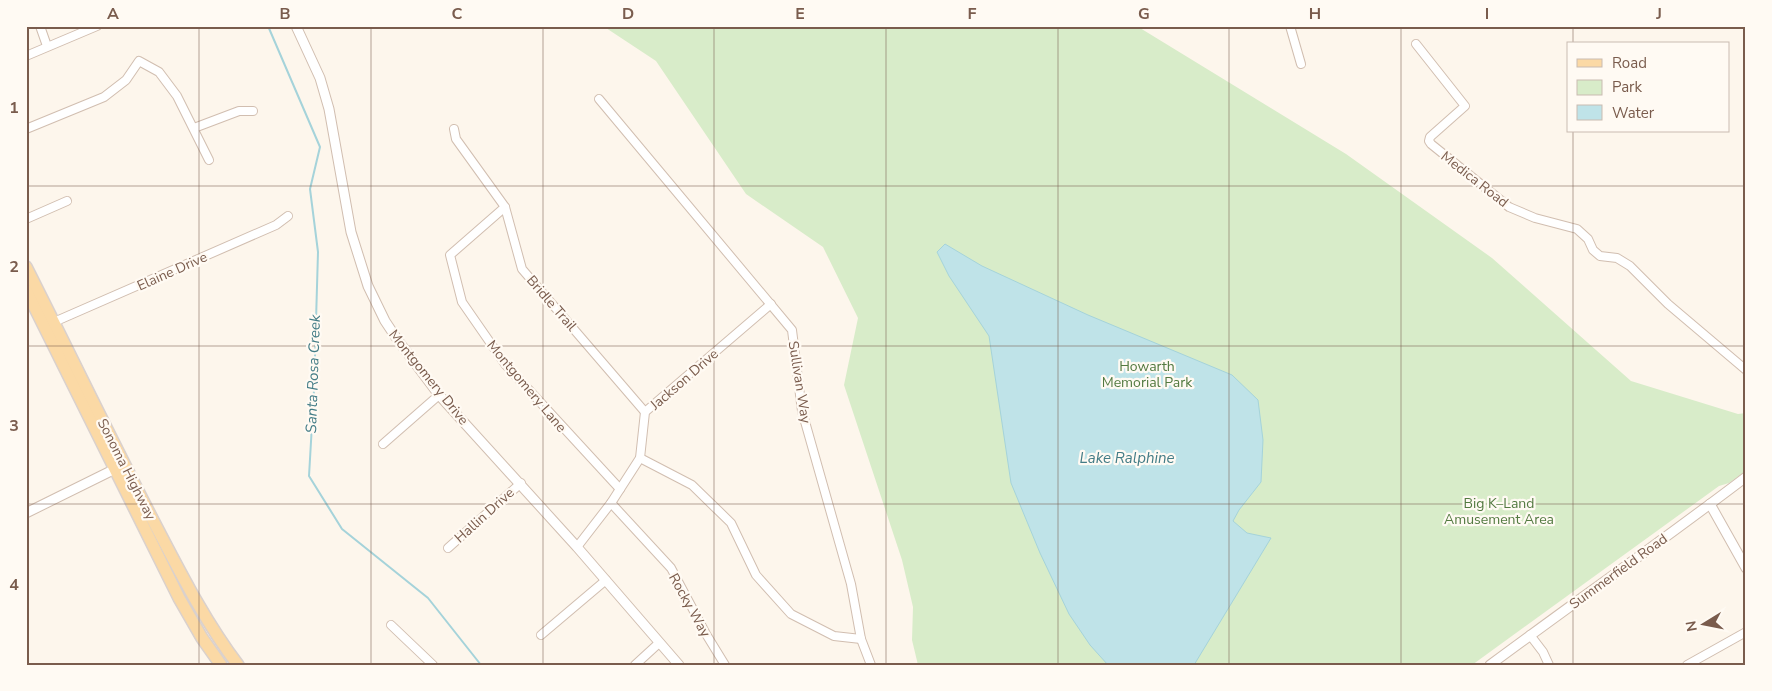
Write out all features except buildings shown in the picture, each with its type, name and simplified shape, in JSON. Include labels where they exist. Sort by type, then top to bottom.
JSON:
[{"type":"main road","name":"Sonoma Highway","points":[[26,267],[54,322],[179,598],[202,638],[221,665]]},
{"type":"main road","name":"Sonoma Highway","points":[[26,290],[119,466],[193,595],[238,665]]},
{"type":"street","points":[[40,26],[47,46]]},
{"type":"street","points":[[26,56],[97,26]]},
{"type":"street","name":"Montgomery Drive","points":[[296,26],[320,78],[329,109],[351,232],[368,286],[385,321],[396,339],[439,395],[577,546],[680,665]]},
{"type":"street","points":[[1290,26],[1301,64]]},
{"type":"street","name":"Medica Road","points":[[1416,44],[1465,106],[1430,137],[1429,142],[1431,144],[1509,207],[1535,218],[1577,229],[1588,239],[1593,250],[1600,256],[1617,258],[1630,266],[1668,304],[1746,370]]},
{"type":"street","points":[[26,129],[104,97],[126,80],[139,61],[159,72],[177,96],[209,160]]},
{"type":"street","name":"Sullivan Way","points":[[598,99],[792,330],[802,411],[851,584],[861,639],[870,665]]},
{"type":"street","points":[[194,128],[239,112],[252,111]]},
{"type":"street","name":"Bridle Trail","points":[[454,129],[456,139],[505,206],[522,269],[646,412]]},
{"type":"street","points":[[26,219],[67,201]]},
{"type":"street","name":"Montgomery Lane","points":[[505,206],[450,255],[462,302],[505,364],[620,489]]},
{"type":"street","name":"Elaine Drive","points":[[54,322],[276,225],[288,216]]},
{"type":"street","name":"Jackson Drive","points":[[577,546],[612,503],[640,458],[646,412],[771,304]]},
{"type":"street","points":[[383,444],[439,395]]},
{"type":"street","points":[[640,458],[692,485],[731,523],[756,575],[791,614],[834,636],[861,639]]},
{"type":"street","points":[[26,513],[119,466]]},
{"type":"street","name":"Summerfield Road","points":[[1490,665],[1746,477]]},
{"type":"street","name":"Hallin Drive","points":[[448,548],[521,484]]},
{"type":"street","name":"Rocky Way","points":[[612,503],[671,568],[706,634],[725,665]]},
{"type":"street","points":[[1710,504],[1746,568]]},
{"type":"street","points":[[541,635],[606,580]]},
{"type":"street","points":[[391,625],[433,665]]},
{"type":"street","points":[[1687,665],[1746,632]]},
{"type":"street","points":[[1530,635],[1543,652],[1549,665]]},
{"type":"street","points":[[635,665],[660,643]]},
{"type":"green space","name":"Howarth Memorial Park","points":[[603,26],[1141,26],[1140,28],[1346,154],[1492,258],[1631,381],[1738,414],[1746,413],[1746,471],[1729,483],[1719,486],[1472,665],[918,665],[912,640],[913,607],[902,560],[844,385],[858,318],[823,247],[746,194],[656,61]]},
{"type":"water","name":"Lake Ralphine","points":[[945,244],[982,266],[1088,315],[1232,375],[1258,400],[1263,440],[1261,482],[1239,510],[1233,521],[1247,533],[1271,538],[1194,665],[1108,665],[1090,645],[1069,614],[1040,553],[1011,483],[989,336],[949,276],[937,252]]},
{"type":"waterway","name":"Santa Rosa Creek","points":[[268,26],[320,147],[310,189],[318,252],[314,390],[309,476],[342,529],[428,598],[481,665]]},
{"type":"park label","name":"Big K–Land Amusement Area","points":[[1499,512]]}]
